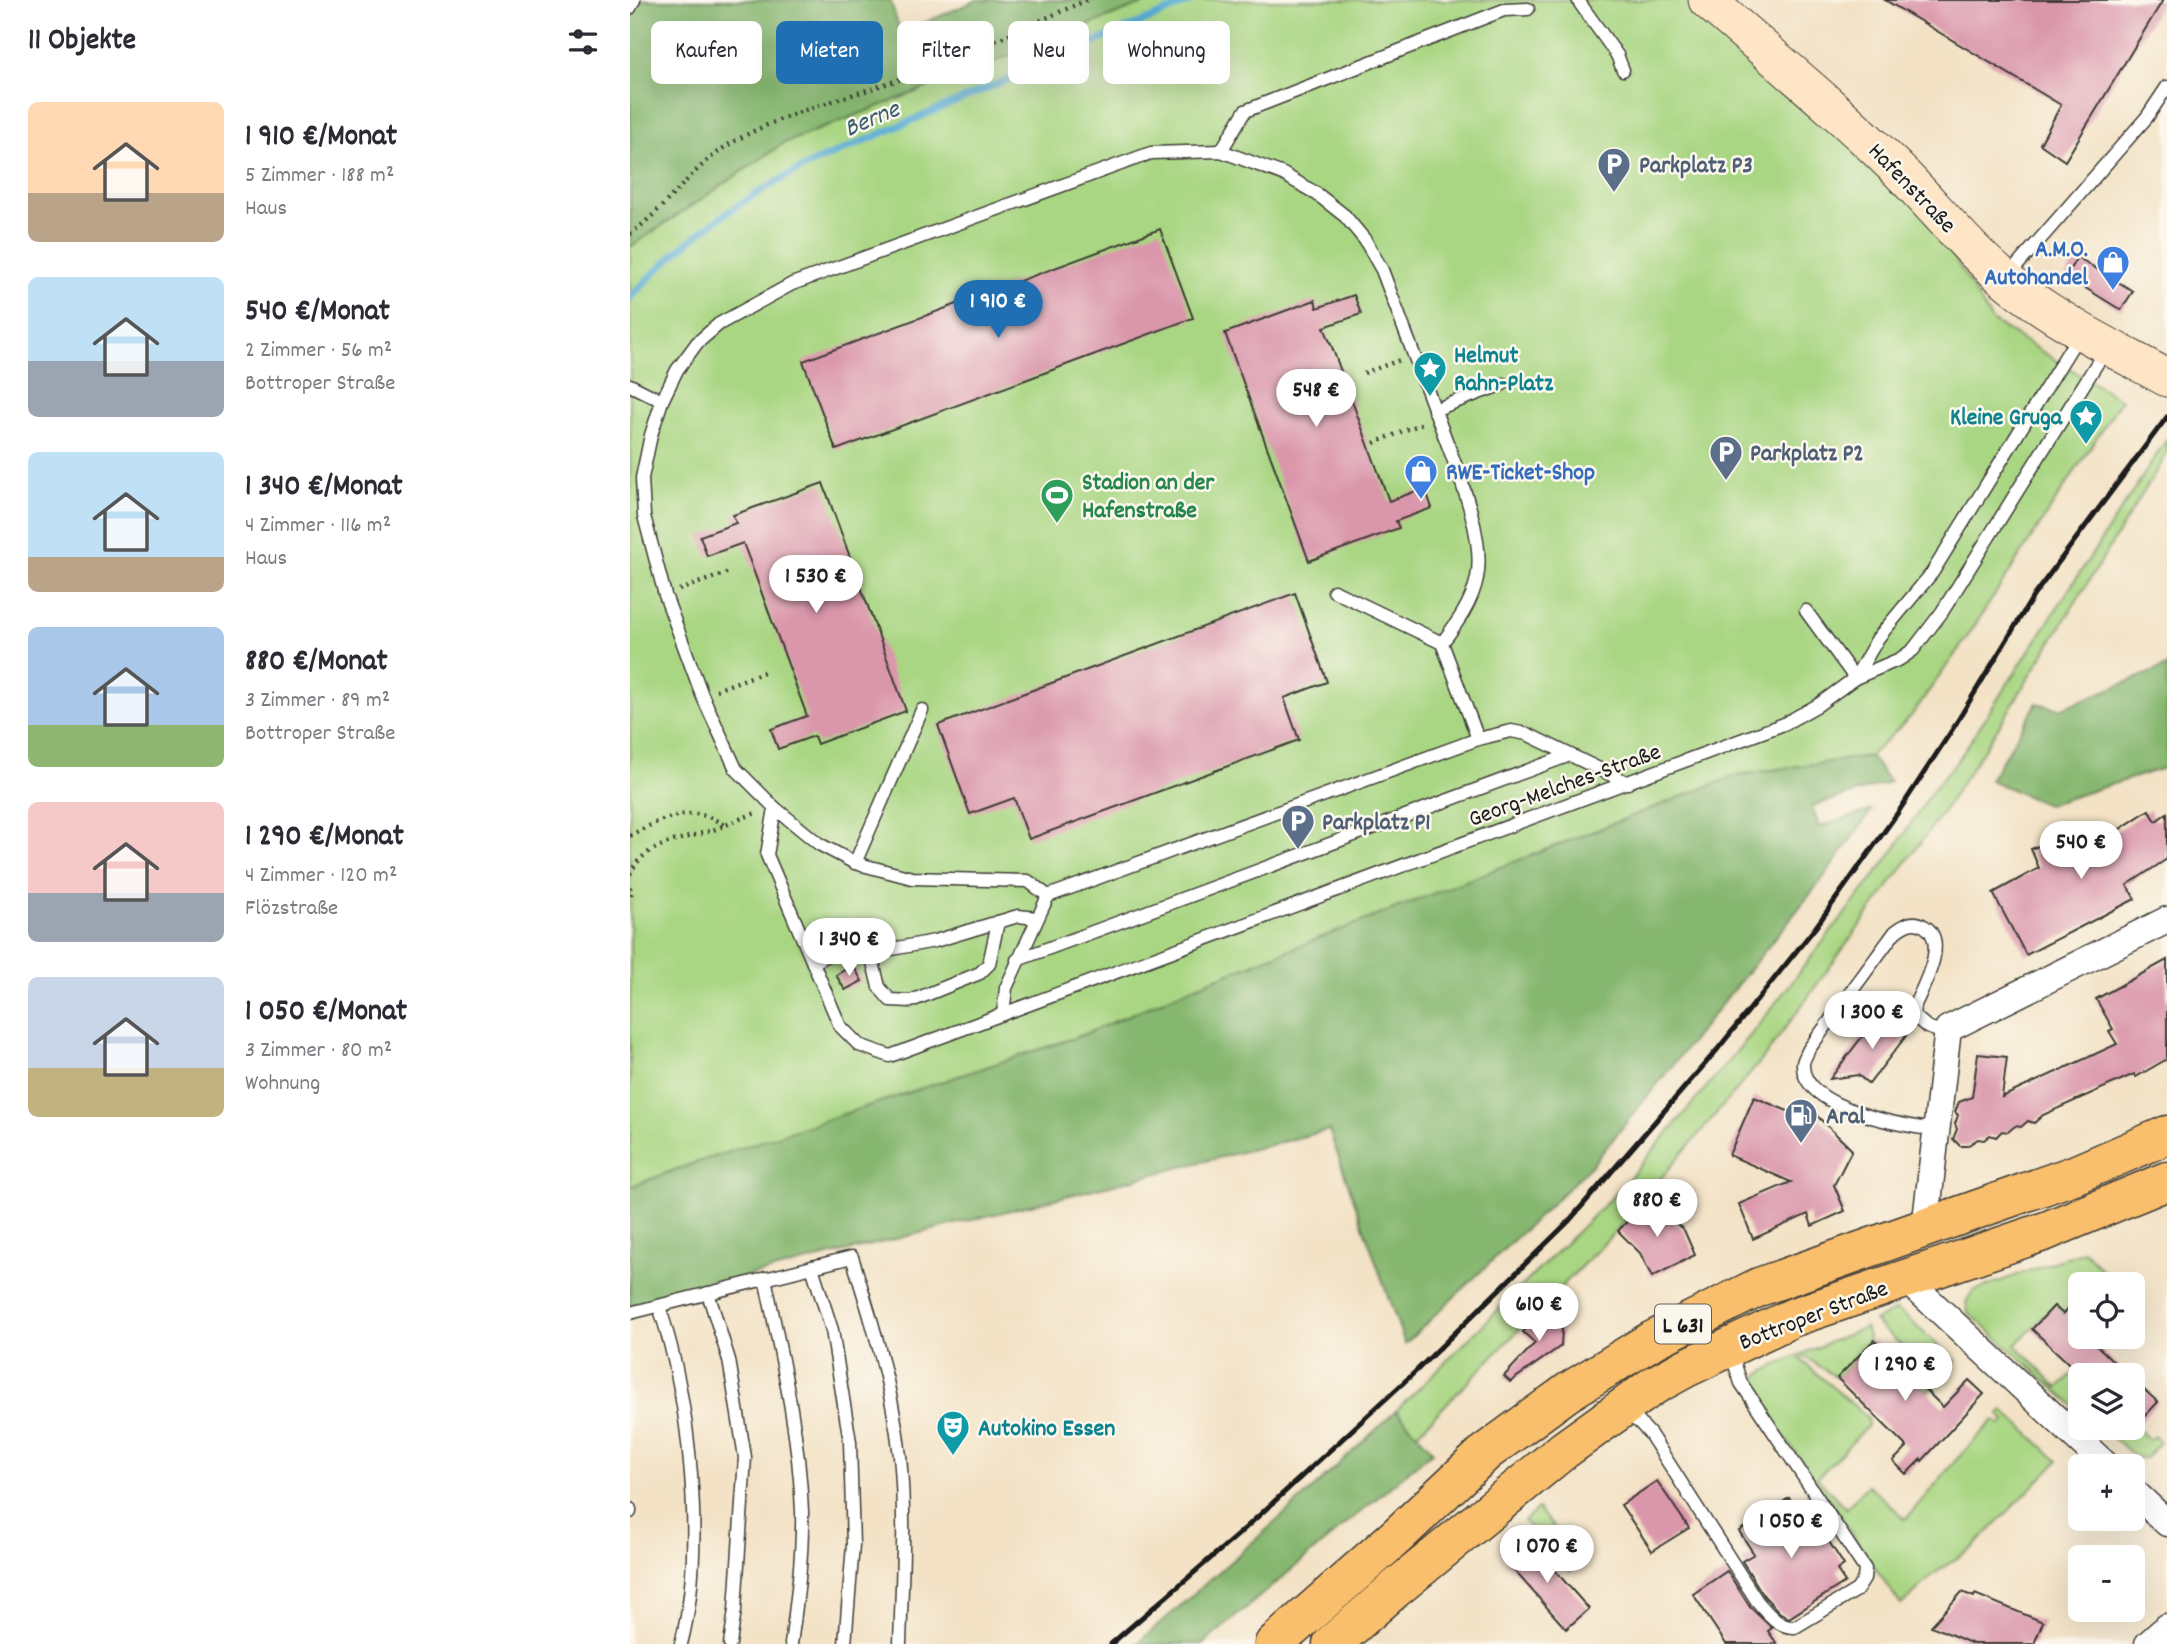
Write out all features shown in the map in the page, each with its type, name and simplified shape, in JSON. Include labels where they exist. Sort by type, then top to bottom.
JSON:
[{"type":"main road","name":"Hafenstraße","points":[[1707,0],[1879,151],[2005,279],[2034,302],[2167,378]]},
{"type":"main road","name":"Bottroper Straße","points":[[1274,1644],[1398,1535],[1486,1452],[1568,1392],[1651,1341],[1731,1299],[1771,1283],[2102,1165],[2167,1135]]},
{"type":"main road","name":"Bottroper Straße","points":[[1345,1637],[1501,1501],[1615,1412],[1653,1386],[1744,1339],[1794,1317],[2046,1231],[2167,1181]]},
{"type":"main road","points":[[1912,1277],[1925,1229]]},
{"type":"street","points":[[1925,1229],[1948,1029],[2167,920]]},
{"type":"street","points":[[1912,1277],[2095,1454]]},
{"type":"street","points":[[2145,1502],[2167,1523]]},
{"type":"street","points":[[2148,1644],[2167,1627]]},
{"type":"lane","points":[[630,8],[634,0]]},
{"type":"lane","points":[[1579,2],[1617,55],[1623,70]]},
{"type":"lane","points":[[1221,151],[1245,111],[1504,10],[1528,9]]},
{"type":"lane","points":[[2005,279],[2147,117],[2167,87]]},
{"type":"lane","points":[[1048,897],[1028,881],[912,878],[855,863],[819,844],[736,769],[702,695],[665,595],[644,516],[642,478],[662,401],[677,370],[697,344],[719,324],[792,284],[1151,153],[1221,151],[1283,174],[1317,194],[1345,216],[1365,240],[1382,270],[1469,507],[1478,554],[1478,576],[1471,598],[1442,643]]},
{"type":"lane","name":"Georg-Melches-Straße","points":[[1855,678],[1878,638],[1932,573],[2095,338]]},
{"type":"lane","name":"Georg-Melches-Straße","points":[[775,807],[768,855],[840,1026],[859,1045],[890,1056],[1784,724],[1818,705],[1855,678],[1900,659],[1913,650],[1929,631],[2095,338]]},
{"type":"lane","points":[[1434,410],[1503,384]]},
{"type":"lane","points":[[630,385],[662,401]]},
{"type":"lane","points":[[1334,591],[1442,643],[1478,739]]},
{"type":"lane","points":[[1806,611],[1855,678]]},
{"type":"lane","points":[[855,863],[922,710]]},
{"type":"lane","points":[[1003,1014],[1006,988],[1048,897],[1478,739],[1511,731],[1527,734],[1628,783]]},
{"type":"lane","points":[[1017,960],[1570,755]]},
{"type":"lane","points":[[813,963],[828,955],[846,951],[892,949],[935,941],[1018,916],[1037,918]]},
{"type":"lane","points":[[870,950],[879,987],[890,1000],[911,1001],[980,973],[989,964],[998,922]]},
{"type":"lane","points":[[1936,1130],[1898,1125],[1835,1103],[1815,1090],[1805,1077],[1802,1063],[1809,1049],[1895,932],[1905,924],[1916,923],[1926,927],[1933,934],[1935,947],[1933,962],[1913,1015],[1927,1027],[1947,1034]]},
{"type":"lane","points":[[630,1313],[852,1257],[883,1356],[900,1455],[904,1524],[900,1644]]},
{"type":"lane","points":[[812,1267],[832,1330],[850,1442],[853,1545],[845,1644]]},
{"type":"lane","points":[[765,1278],[795,1436],[802,1512],[797,1605],[791,1644]]},
{"type":"lane","points":[[708,1293],[729,1360],[745,1457],[735,1610],[730,1644]]},
{"type":"lane","points":[[659,1306],[670,1338],[690,1463],[693,1511],[691,1574],[681,1644]]},
{"type":"lane","points":[[1615,1412],[1627,1414],[1650,1434],[1757,1601],[1778,1623],[1787,1628],[1795,1627],[1857,1590],[1864,1579],[1865,1569],[1741,1383],[1735,1365],[1737,1351],[1744,1339]]},
{"type":"path","points":[[630,234],[658,211],[707,160],[732,142],[797,112],[906,77],[1087,0]]},
{"type":"path","points":[[1364,373],[1380,366]]},
{"type":"path","points":[[1374,443],[1403,431]]},
{"type":"path","points":[[665,595],[729,572]]},
{"type":"path","points":[[702,695],[767,671]]},
{"type":"path","points":[[630,874],[640,858],[652,850],[737,818],[775,807]]},
{"type":"path","points":[[630,836],[674,817],[699,814],[724,825]]},
{"type":"path","points":[[630,887],[632,899]]},
{"type":"green space","points":[[630,0],[890,0],[897,21],[897,84],[936,84],[784,143],[630,247]]},
{"type":"green space","points":[[977,0],[1153,0],[1089,25],[1089,21],[1008,21],[1008,56],[994,62],[994,21],[929,21]]},
{"type":"green space","points":[[1153,0],[1701,0],[1920,200],[1992,321],[2121,400],[1968,636],[1911,716],[1870,756],[1737,775],[1194,987],[1083,1035],[680,1168],[630,1187],[630,247],[784,143],[936,84],[994,84],[994,62],[1008,56],[1008,84],[1089,84],[1089,25]]},
{"type":"green space","points":[[2167,439],[2167,454],[2001,723],[1942,813],[1762,1060],[1614,1233],[1417,1434],[1396,1411],[1621,1188],[1749,1037],[1890,856],[1932,791],[1958,760]]},
{"type":"green space","points":[[2167,666],[2167,767],[2047,805],[1990,780],[2037,703],[2060,709]]},
{"type":"green space","points":[[1870,756],[1890,782],[1812,806],[1819,827],[1872,810],[1824,877],[1592,1165],[1405,1344],[1329,1130],[630,1306],[630,1187],[680,1168],[1083,1035],[1194,987],[1737,775]]},
{"type":"green space","points":[[2084,1251],[2104,1272],[2068,1272],[2068,1309],[2063,1314],[2054,1306],[2016,1345],[2058,1388],[2068,1378],[2068,1400],[1968,1312],[1966,1302],[1973,1291]]},
{"type":"green space","points":[[1896,1310],[1956,1361],[1938,1379],[1874,1321]]},
{"type":"green space","points":[[1865,1327],[1870,1344],[1837,1378],[1805,1357],[1800,1359],[1867,1417],[1868,1426],[1817,1478],[1846,1508],[1868,1485],[1906,1519],[1994,1420],[2001,1425],[2005,1421],[1999,1414],[2003,1410],[2058,1461],[1973,1547],[1934,1574],[1901,1605],[1747,1383],[1774,1366]]},
{"type":"green space","points":[[1905,1361],[1933,1386],[1927,1392],[1900,1366]]},
{"type":"green space","points":[[1396,1411],[1433,1451],[1203,1644],[1137,1644],[1306,1495]]},
{"type":"green space","points":[[2145,1436],[2149,1440],[2154,1436],[2160,1442],[2145,1459],[2145,1454],[2132,1454],[2115,1440],[2145,1440]]},
{"type":"green space","points":[[1538,1509],[1581,1559],[1570,1571],[1524,1521]]},
{"type":"building","points":[[1885,0],[2163,0],[2065,161],[2040,144],[2061,105]]},
{"type":"building","points":[[1160,229],[1193,318],[836,450],[803,361]]},
{"type":"building","points":[[2077,257],[2133,291],[2121,310],[2066,276]]},
{"type":"building","points":[[1354,295],[1361,314],[1324,327],[1389,501],[1425,488],[1432,508],[1396,521],[1399,528],[1309,561],[1225,333],[1315,300],[1317,308]]},
{"type":"building","points":[[823,483],[906,711],[817,744],[814,736],[778,749],[771,729],[807,716],[743,543],[707,556],[700,536],[736,523],[733,515]]},
{"type":"building","points":[[1295,593],[1327,682],[1284,698],[1299,740],[1029,839],[1014,798],[970,814],[938,725]]},
{"type":"building","points":[[2149,810],[2156,821],[2167,813],[2167,859],[2127,885],[2135,899],[2026,955],[1993,893],[2039,868],[2031,849],[2062,836],[2071,851],[2100,835],[2103,840]]},
{"type":"building","points":[[2167,960],[2167,1059],[2136,1077],[2134,1074],[2043,1115],[2034,1123],[2028,1121],[2021,1127],[2015,1126],[2008,1132],[2002,1131],[1996,1137],[1990,1135],[1984,1140],[1978,1139],[1967,1146],[1960,1146],[1953,1139],[1957,1129],[1955,1124],[1958,1115],[1955,1112],[1959,1102],[1972,1097],[1978,1054],[2007,1057],[2002,1097],[2117,1044],[2109,1031],[2113,1029],[2096,999]]},
{"type":"building","points":[[853,965],[862,981],[845,990],[836,975]]},
{"type":"building","points":[[1880,1013],[1906,1036],[1869,1084],[1858,1075],[1830,1079]]},
{"type":"building","points":[[1754,1097],[1802,1117],[1808,1107],[1852,1150],[1834,1185],[1845,1211],[1812,1226],[1808,1214],[1753,1239],[1739,1204],[1791,1182],[1729,1155]]},
{"type":"building","points":[[1647,1200],[1684,1230],[1695,1255],[1652,1277],[1640,1253],[1618,1231]]},
{"type":"building","points":[[1547,1306],[1562,1329],[1561,1346],[1510,1382],[1504,1376],[1535,1343],[1523,1332]]},
{"type":"building","points":[[2054,1306],[2063,1314],[2068,1309],[2068,1349],[2101,1349],[2115,1363],[2068,1363],[2032,1329]]},
{"type":"building","points":[[1874,1340],[1943,1407],[1969,1380],[1984,1394],[1922,1461],[1921,1459],[1906,1474],[1893,1461],[1907,1447],[1837,1378]]},
{"type":"building","points":[[2145,1391],[2158,1402],[2145,1416]]},
{"type":"building","points":[[1657,1481],[1689,1528],[1652,1551],[1621,1505]]},
{"type":"building","points":[[1789,1498],[1806,1525],[1815,1520],[1844,1565],[1837,1570],[1845,1582],[1789,1618],[1779,1612],[1764,1596],[1742,1561],[1754,1554],[1739,1531]]},
{"type":"building","points":[[1529,1541],[1589,1609],[1566,1629],[1506,1561]]},
{"type":"building","points":[[1727,1571],[1750,1607],[1772,1628],[1768,1631],[1777,1644],[1726,1644],[1693,1594]]},
{"type":"building","points":[[1962,1592],[1974,1597],[1975,1594],[2043,1622],[2034,1644],[1973,1644],[1931,1626]]},
{"type":"waterway","name":"Berne","points":[[630,298],[670,258],[714,222],[736,206],[810,164],[1194,0]]},
{"type":"railway","points":[[1111,1644],[1240,1533],[1415,1372],[1568,1222],[1717,1050],[1815,928],[1899,811],[2034,595],[2167,417]]},
{"type":"place","name":"Parkplatz P3","points":[[1614,194]]},
{"type":"place","name":"A.M.O. Autohandel","points":[[2113,292]]},
{"type":"place","name":"Helmut Rahn-Platz","points":[[1430,398]]},
{"type":"place","name":"Kleine Gruga","points":[[2086,446]]},
{"type":"place","name":"Parkplatz P2","points":[[1726,482]]},
{"type":"place","name":"RWE-Ticket-Shop","points":[[1421,501]]},
{"type":"place","name":"Stadion an der Hafenstraße","points":[[1057,525]]},
{"type":"place","name":"Parkplatz P1","points":[[1298,851]]},
{"type":"place","name":"Aral","points":[[1801,1145]]},
{"type":"place","name":"Autokino Essen","points":[[953,1457]]}]
